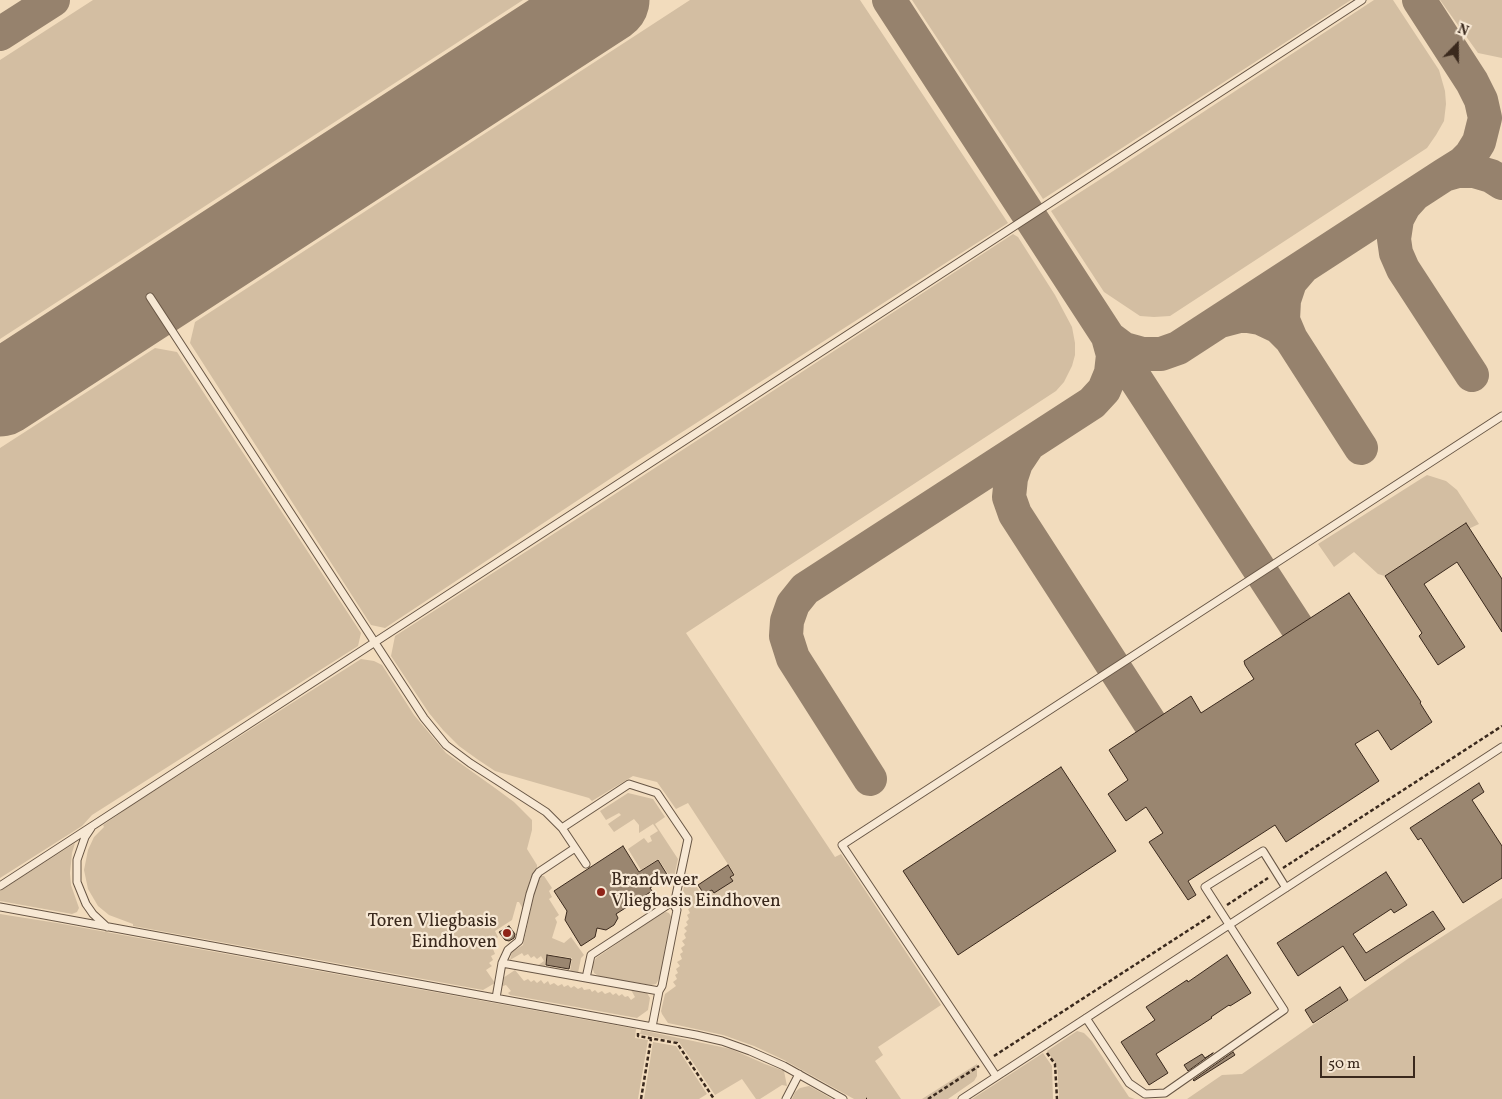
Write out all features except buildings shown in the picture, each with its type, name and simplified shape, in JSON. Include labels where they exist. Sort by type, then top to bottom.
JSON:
[{"type":"lane","points":[[0,886],[1362,0]]},
{"type":"lane","points":[[150,297],[424,718],[446,745],[470,764],[546,812],[562,828],[586,864]]},
{"type":"lane","points":[[996,1076],[842,845],[1502,416]]},
{"type":"lane","points":[[962,1099],[1502,747]]},
{"type":"lane","points":[[562,828],[629,784],[658,793],[688,839],[674,905]]},
{"type":"lane","points":[[93,825],[85,837],[77,860],[77,882],[86,904],[93,914],[108,927]]},
{"type":"lane","points":[[496,998],[502,963],[508,950],[519,941],[536,876],[575,848]]},
{"type":"lane","points":[[1086,1018],[1129,1083],[1145,1094],[1165,1093],[1284,1010],[1205,886],[1263,852],[1286,888]]},
{"type":"lane","points":[[586,978],[591,955],[672,902],[677,910],[662,986],[658,991],[652,1026]]},
{"type":"lane","points":[[0,907],[652,1026],[722,1041],[750,1051],[799,1074],[842,1099]]},
{"type":"lane","points":[[502,963],[658,991]]},
{"type":"lane","points":[[786,1099],[799,1074]]},
{"type":"path","points":[[640,1024],[638,1036],[677,1043],[714,1099]]},
{"type":"path","points":[[641,1099],[651,1039]]},
{"type":"path","points":[[1043,1046],[1055,1064],[1057,1099]]},
{"type":"shaded area","points":[[93,0],[523,0],[0,339],[0,60]]},
{"type":"shaded area","points":[[690,0],[860,0],[1008,223],[637,461],[385,628],[371,625],[190,343],[195,322]]},
{"type":"shaded area","points":[[912,0],[1351,0],[1043,199]]},
{"type":"shaded area","points":[[1374,0],[1393,0],[1439,70],[1445,91],[1444,121],[1427,148],[1170,316],[1140,316],[1104,292],[1051,211]]},
{"type":"shaded area","points":[[1440,0],[1502,0],[1502,58],[1478,53]]},
{"type":"shaded area","points":[[1013,234],[1018,237],[1055,295],[1072,327],[1075,355],[1064,382],[1056,391],[686,633],[835,857],[841,854],[941,1005],[878,1047],[883,1055],[875,1061],[901,1099],[854,1099],[784,1060],[754,1046],[723,1035],[668,1023],[662,1014],[665,994],[676,986],[673,982],[677,979],[675,975],[678,973],[676,969],[680,966],[677,962],[682,959],[680,954],[683,952],[681,948],[685,945],[682,941],[686,938],[684,934],[687,931],[684,928],[688,925],[686,922],[689,919],[687,915],[690,913],[688,909],[693,905],[683,891],[687,873],[703,896],[735,875],[688,803],[676,809],[657,782],[633,776],[592,801],[589,798],[495,771],[459,746],[443,730],[429,713],[391,656],[395,636]]},
{"type":"shaded area","points":[[155,348],[177,352],[361,633],[358,646],[92,815],[82,826],[0,878],[0,448]]},
{"type":"shaded area","points":[[1427,475],[1446,481],[1457,490],[1479,524],[1453,536],[1388,577],[1378,574],[1354,552],[1334,567],[1318,544]]},
{"type":"shaded area","points":[[361,659],[374,661],[382,665],[414,715],[446,753],[514,802],[532,820],[532,830],[527,849],[537,865],[537,869],[530,879],[523,909],[519,902],[517,902],[512,920],[495,931],[498,937],[494,941],[496,947],[493,949],[495,954],[491,956],[493,960],[489,963],[492,966],[486,970],[495,983],[483,990],[133,926],[133,924],[109,915],[98,906],[88,889],[84,870],[88,850],[94,837],[104,827],[103,825]]},
{"type":"shaded area","points":[[628,793],[653,799],[665,817],[655,824],[678,859],[674,877],[664,882],[663,880],[669,875],[658,859],[641,870],[628,849],[644,838],[648,843],[652,841],[650,836],[658,831],[653,824],[639,833],[639,825],[634,819],[614,832],[608,824],[621,815],[619,813],[606,820],[600,811]]},
{"type":"shaded area","points":[[75,843],[70,873],[71,885],[79,908],[77,912],[72,914],[0,901],[0,891]]},
{"type":"shaded area","points":[[541,876],[544,876],[552,888],[549,891],[552,897],[549,899],[559,915],[555,918],[557,922],[552,938],[564,943],[571,937],[584,955],[581,958],[578,973],[570,972],[572,958],[547,954],[545,967],[537,966],[544,961],[541,956],[537,959],[534,956],[531,958],[528,954],[524,956],[522,953],[510,960],[512,952],[523,945],[536,886]]},
{"type":"shaded area","points":[[1502,898],[1502,1099],[1187,1099],[1222,1075],[1242,1074],[1409,958]]},
{"type":"shaded area","points":[[666,912],[672,918],[660,977],[656,984],[651,985],[600,977],[594,973],[592,966],[596,958]]},
{"type":"shaded area","points":[[0,914],[636,1029],[635,1038],[648,1040],[638,1099],[0,1099]]},
{"type":"shaded area","points":[[515,970],[524,981],[528,979],[531,982],[534,980],[537,983],[541,980],[544,984],[548,981],[550,985],[554,983],[558,986],[562,984],[564,987],[568,985],[571,988],[574,986],[578,989],[582,987],[584,990],[590,989],[592,992],[595,990],[598,993],[602,991],[605,994],[610,992],[613,995],[616,993],[619,996],[622,994],[625,997],[628,996],[631,1000],[635,997],[631,990],[644,992],[650,998],[648,1010],[637,1018],[510,995],[508,993],[511,991],[506,985],[503,986],[502,984],[503,978]]},
{"type":"shaded area","points":[[641,1030],[731,1049],[784,1071],[787,1086],[782,1085],[760,1099],[756,1099],[742,1079],[715,1095],[679,1042],[640,1034]]},
{"type":"shaded area","points":[[1077,1031],[1084,1033],[1092,1041],[1129,1097],[1135,1099],[1059,1099],[1057,1065],[1047,1051]]},
{"type":"shaded area","points":[[653,1042],[676,1046],[707,1094],[699,1099],[644,1099]]},
{"type":"shaded area","points":[[1043,1053],[1052,1066],[1053,1099],[972,1099]]},
{"type":"shaded area","points":[[977,1064],[977,1076],[974,1081],[948,1099],[922,1099]]},
{"type":"shaded area","points":[[809,1086],[832,1099],[792,1099],[795,1092],[800,1088]]},
{"type":"taxiway","points":[[0,34],[53,0]]},
{"type":"taxiway","points":[[889,0],[1297,627]]},
{"type":"taxiway","points":[[1108,337],[1124,349],[1142,354],[1161,354],[1178,348],[1463,163],[1471,155],[1479,142],[1485,118],[1481,100],[1472,82],[1419,0]]},
{"type":"taxiway","points":[[1444,175],[1458,171],[1474,171],[1491,176],[1502,183]]},
{"type":"taxiway","points":[[1413,196],[1404,206],[1397,219],[1394,239],[1396,253],[1403,269],[1472,375]]},
{"type":"taxiway","points":[[1220,321],[1239,316],[1260,318],[1279,327],[1291,339],[1283,320],[1284,300],[1290,282],[1302,268]]},
{"type":"taxiway","points":[[870,779],[793,658],[786,636],[787,621],[793,604],[805,589],[1092,403],[1104,390],[1111,373],[1113,355],[1108,337]]},
{"type":"taxiway","points":[[1291,339],[1361,448]]},
{"type":"taxiway","points":[[1028,445],[1016,463],[1011,478],[1009,497],[1015,514],[1150,723]]},
{"type":"runway","points":[[0,394],[607,0]]},
{"type":"place","name":"Brandweer Vliegbasis Eindhoven","points":[[601,892]]},
{"type":"place","name":"Toren Vliegbasis Eindhoven","points":[[507,933]]}]
